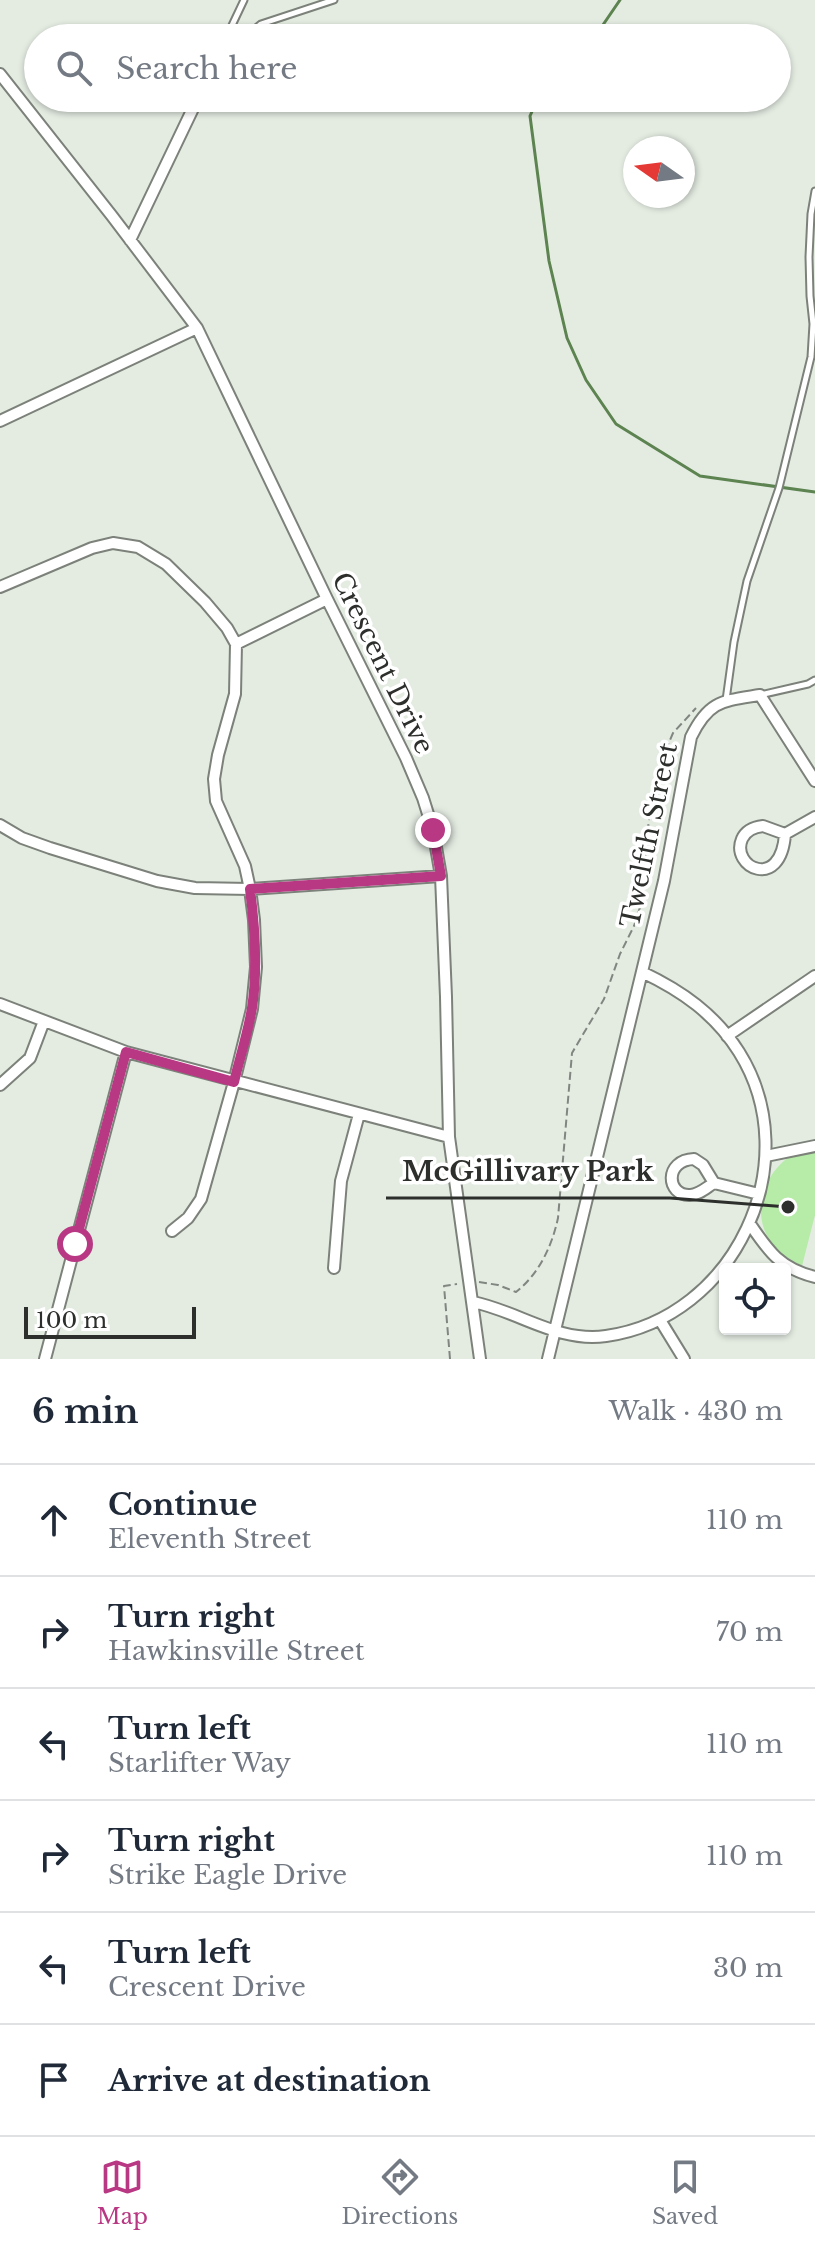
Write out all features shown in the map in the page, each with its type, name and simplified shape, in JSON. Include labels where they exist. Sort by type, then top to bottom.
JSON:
[{"type":"street","name":"Crescent Drive","points":[[0,74],[24,105]]},
{"type":"street","name":"Crescent Drive","points":[[30,112],[197,328],[423,798],[433,830],[441,876],[449,1137],[480,1359]]},
{"type":"street","points":[[130,240],[191,112]]},
{"type":"street","points":[[0,421],[197,328]]},
{"type":"street","points":[[0,587],[92,548],[113,543],[138,547],[166,564],[205,602],[236,644],[235,694],[214,779],[216,801],[245,866],[250,889],[256,967],[252,1009],[201,1199],[188,1218],[172,1231]]},
{"type":"street","points":[[236,644],[327,599]]},
{"type":"street","points":[[726,700],[760,695],[815,781]]},
{"type":"street","name":"Twelfth Street","points":[[548,1359],[664,881],[691,737],[701,718],[726,700]]},
{"type":"street","points":[[785,834],[763,826],[749,830],[741,841],[741,855],[757,869],[771,867],[780,857],[785,834],[815,817]]},
{"type":"street","points":[[0,825],[22,838],[176,886],[250,889],[441,876]]},
{"type":"street","points":[[473,1302],[494,1306],[556,1331],[586,1337],[622,1333],[660,1320],[707,1287],[734,1253],[750,1224],[766,1156],[763,1117],[745,1064],[707,1013],[687,996],[642,972]]},
{"type":"street","points":[[727,1036],[815,976]]},
{"type":"street","points":[[0,1004],[126,1052],[449,1137]]},
{"type":"street","points":[[0,1085],[30,1058],[44,1021]]},
{"type":"street","points":[[45,1359],[126,1052]]},
{"type":"street","points":[[334,1268],[341,1181],[359,1114]]},
{"type":"street","points":[[766,1156],[815,1146]]},
{"type":"street","points":[[714,1183],[759,1194]]},
{"type":"street","points":[[750,1224],[771,1254],[783,1264],[815,1277]]},
{"type":"street","points":[[660,1320],[684,1359]]},
{"type":"lane","points":[[233,24],[244,0]]},
{"type":"lane","points":[[261,24],[334,0]]},
{"type":"lane","points":[[726,700],[741,603],[779,488],[811,357],[813,324],[809,257],[815,191]]},
{"type":"lane","points":[[760,695],[815,680]]},
{"type":"path","points":[[516,1292],[529,1282],[553,1241],[558,1218],[572,1053],[604,999],[641,904],[651,797],[661,761],[673,733],[688,714],[703,702]]},
{"type":"green space","points":[[815,1153],[815,1215],[802,1266],[772,1244],[764,1229],[761,1208],[766,1187],[777,1168],[791,1157]]},
{"type":"waterway","points":[[604,24],[620,0]]},
{"type":"waterway","points":[[532,112],[549,261],[567,338],[586,380],[616,424],[700,476],[815,492]]},
{"type":"place","name":"McGillivary Park","points":[[788,1207]]},
{"type":"route","points":[[75,1244],[126,1052],[234,1082],[252,1009],[256,967],[250,889],[441,876],[433,830]]}]
